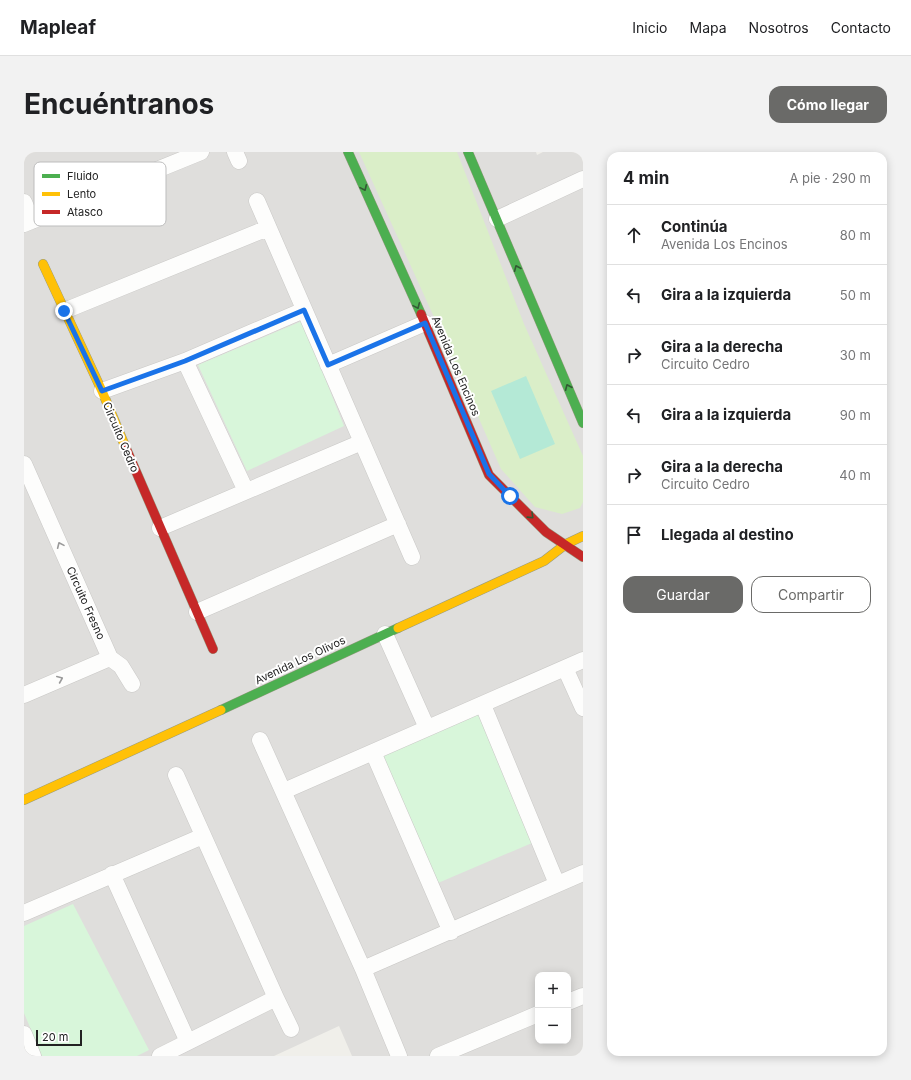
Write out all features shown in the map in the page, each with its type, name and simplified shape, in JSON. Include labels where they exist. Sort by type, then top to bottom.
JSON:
[{"type":"street","points":[[166,166],[201,152]]},
{"type":"street","name":"Avenida Los Encinos","points":[[348,152],[425,323],[489,474],[546,532],[566,544],[583,557]]},
{"type":"street","points":[[468,152],[583,423]]},
{"type":"street","points":[[497,219],[583,179]]},
{"type":"street","points":[[257,201],[412,557]]},
{"type":"street","points":[[24,202],[28,222]]},
{"type":"street","points":[[64,311],[268,228]]},
{"type":"street","name":"Circuito Cedro","points":[[43,264],[102,391],[213,648]]},
{"type":"street","points":[[102,391],[185,361],[304,310]]},
{"type":"street","points":[[328,365],[425,323]]},
{"type":"street","points":[[185,361],[246,491]]},
{"type":"street","points":[[160,528],[362,442]]},
{"type":"street","name":"Circuito Fresno","points":[[24,464],[110,658]]},
{"type":"street","points":[[197,612],[398,524]]},
{"type":"street","name":"Avenida Los Olivos","points":[[24,800],[544,562],[566,544],[583,536]]},
{"type":"street","points":[[385,634],[427,728]]},
{"type":"street","points":[[24,695],[110,658],[121,666],[132,684]]},
{"type":"street","points":[[284,791],[583,660]]},
{"type":"street","points":[[566,668],[583,708]]},
{"type":"street","points":[[483,704],[557,884]]},
{"type":"street","points":[[260,740],[363,969],[398,1056]]},
{"type":"street","points":[[373,752],[450,932]]},
{"type":"street","points":[[176,775],[291,1029]]},
{"type":"street","points":[[24,913],[203,836]]},
{"type":"street","points":[[363,969],[583,873]]},
{"type":"street","points":[[112,874],[188,1042]]},
{"type":"street","points":[[571,1001],[583,996]]},
{"type":"street","points":[[160,1056],[276,998]]},
{"type":"street","points":[[438,1056],[535,1015]]},
{"type":"street","points":[[24,1034],[33,1056]]},
{"type":"shaded area","points":[[24,152],[536,152],[537,155],[543,152],[583,152],[583,1056],[352,1056],[339,1026],[274,1056],[24,1056]]},
{"type":"green space","points":[[359,152],[457,152],[524,324],[583,456],[583,502],[580,508],[562,514],[535,507],[501,469]]},
{"type":"green space","points":[[302,321],[344,426],[247,471],[198,365]]},
{"type":"green space","points":[[526,376],[555,444],[520,459],[491,391]]},
{"type":"green space","points":[[480,714],[532,843],[438,883],[383,756]]},
{"type":"green space","points":[[73,904],[149,1050],[137,1056],[42,1056],[24,1013],[24,926]]},
{"type":"traffic: fast","points":[[348,152],[421,314]]},
{"type":"traffic: fast","points":[[468,152],[583,423]]},
{"type":"traffic: fast","points":[[221,710],[398,628]]},
{"type":"traffic: slow","points":[[43,264],[102,391],[125,446]]},
{"type":"traffic: slow","points":[[398,628],[544,561],[566,544],[583,536]]},
{"type":"traffic: slow","points":[[24,800],[221,710]]},
{"type":"traffic: jam","points":[[421,314],[489,475],[546,532],[583,557]]},
{"type":"traffic: jam","points":[[125,446],[213,649]]},
{"type":"route","points":[[64,311],[102,391],[185,361],[304,310],[328,365],[425,323],[489,474],[510,496]]}]
